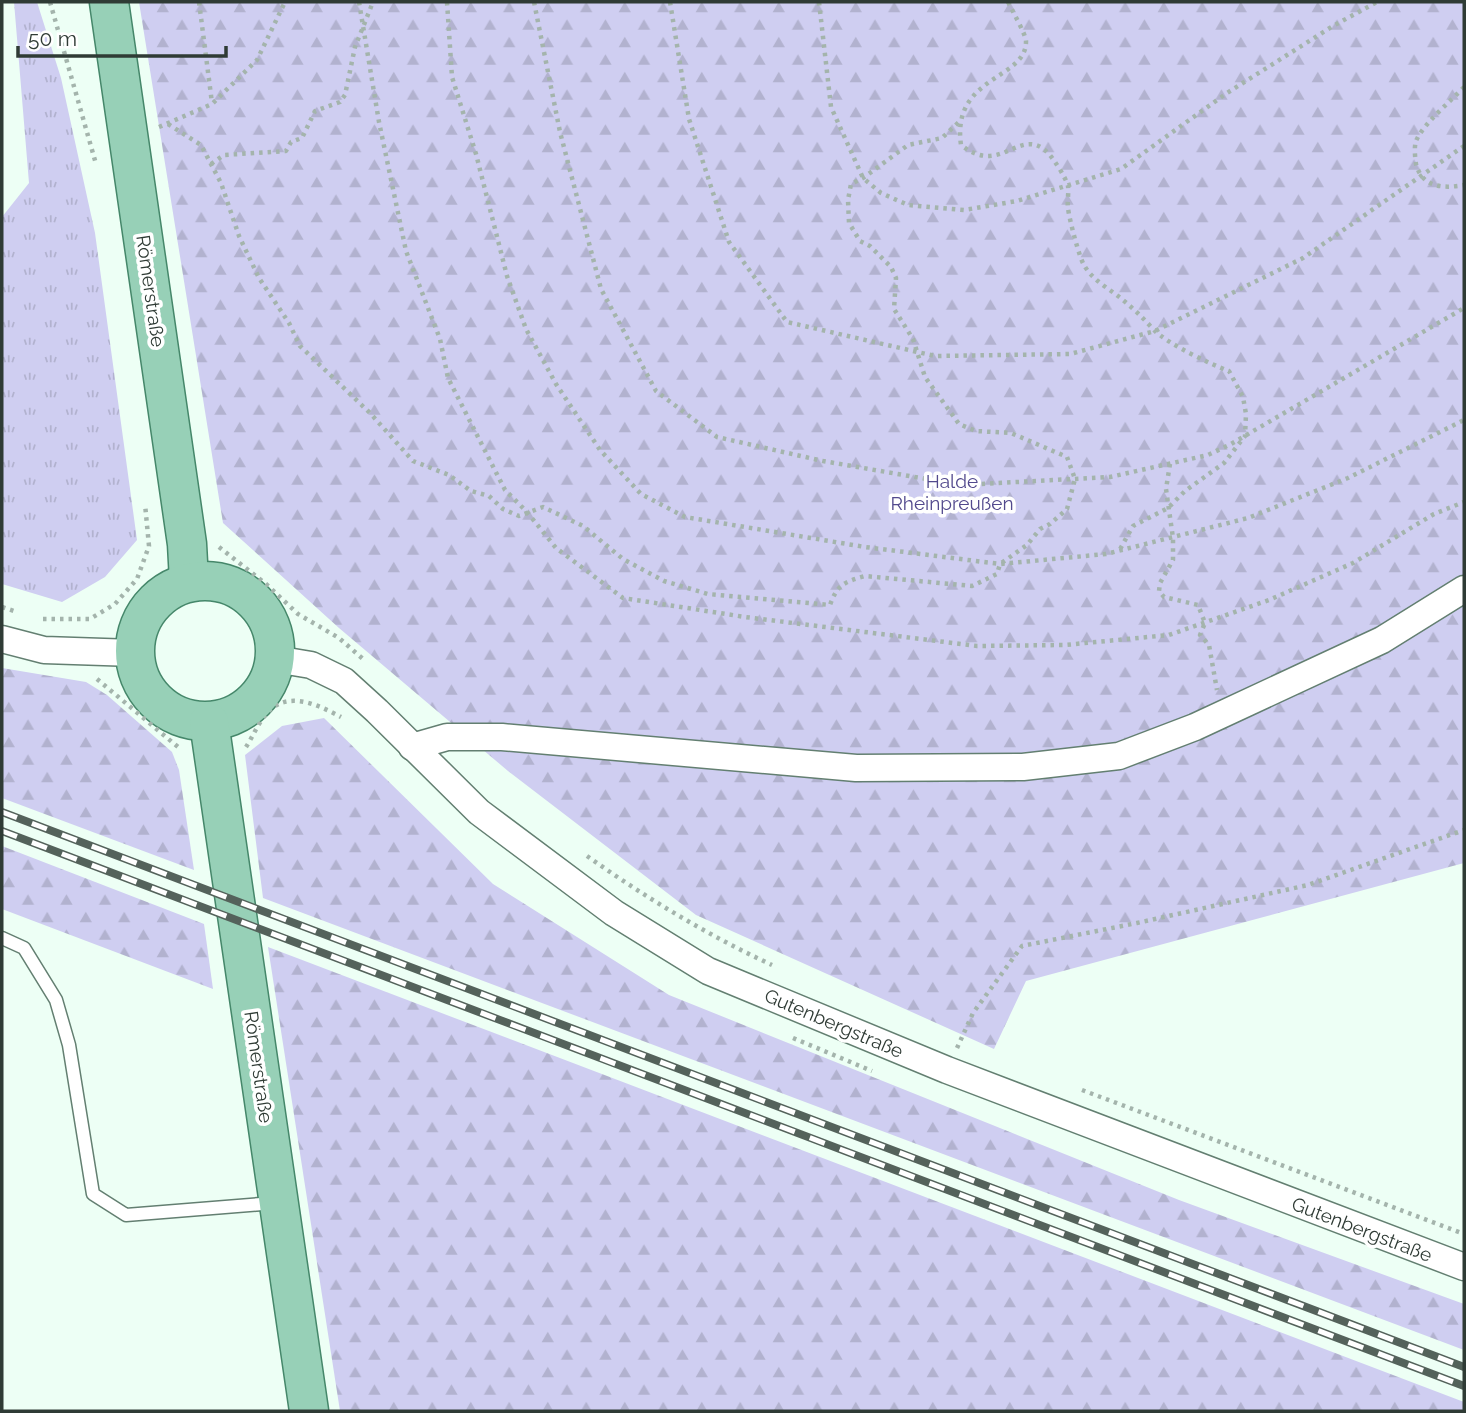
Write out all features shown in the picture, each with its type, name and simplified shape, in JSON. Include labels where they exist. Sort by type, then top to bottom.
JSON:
[{"type":"main road","name":"Römerstraße","points":[[109,2],[188,562]]},
{"type":"main road","points":[[188,562],[214,581],[235,587],[253,599],[267,617],[274,637],[275,659],[271,678],[260,695],[246,709],[228,718],[202,743],[187,719],[166,710],[149,695],[138,676],[134,653],[136,634],[144,615],[156,599],[173,587],[188,562]]},
{"type":"main road","name":"Römerstraße","points":[[202,743],[278,1203],[309,1411]]},
{"type":"street","points":[[412,747],[447,737],[502,737],[856,768],[1023,767],[1119,756],[1227,713],[1381,640],[1464,589]]},
{"type":"street","points":[[2,639],[44,650],[134,653]]},
{"type":"street","name":"Gutenbergstraße","points":[[275,659],[311,665],[344,681],[377,710],[479,812],[614,913],[708,971],[947,1070],[1464,1268]]},
{"type":"lane","points":[[2,938],[24,948],[56,1000],[69,1045],[93,1194],[126,1215],[278,1203]]},
{"type":"path","points":[[199,2],[212,104]]},
{"type":"path","points":[[129,139],[212,104],[257,60],[285,2]]},
{"type":"path","points":[[359,2],[379,122],[406,251],[440,339],[449,378],[506,490],[556,548],[623,598],[745,617],[977,646],[1078,644],[1169,635],[1269,600],[1353,563],[1434,514],[1464,502]]},
{"type":"path","points":[[211,164],[224,155],[286,151],[291,142],[302,138],[315,111],[340,102],[345,95],[353,55],[373,2]]},
{"type":"path","points":[[447,2],[452,77],[476,154],[507,276],[526,329],[556,384],[600,450],[641,494],[685,517],[865,547],[1000,564],[1106,554],[1248,518],[1348,478],[1464,420]]},
{"type":"path","points":[[534,2],[560,132],[601,289],[656,391],[717,437],[822,461],[961,485],[1110,477],[1208,456],[1464,308]]},
{"type":"path","points":[[670,2],[689,119],[729,242],[787,321],[935,356],[1070,354],[1155,331],[1303,258],[1464,146]]},
{"type":"path","points":[[819,2],[831,107],[863,178],[881,193],[908,205],[964,210],[1017,201],[1121,169],[1227,93],[1332,26],[1377,2]]},
{"type":"path","points":[[1008,2],[1024,33],[1025,51],[1016,64],[980,89],[964,109],[961,145],[972,154],[998,157],[1017,146],[1028,144],[1042,148],[1068,185],[1068,210],[1083,264],[1098,282],[1146,319],[1155,331],[1212,365],[1229,371],[1243,397],[1246,414],[1245,436],[1224,463],[1185,491],[1168,508],[1133,526],[1119,551]]},
{"type":"path","points":[[1464,87],[1416,142],[1415,159],[1419,176],[1433,186],[1464,185]]},
{"type":"path","points":[[168,124],[201,145],[221,183],[239,236],[259,278],[289,323],[299,346],[361,404],[413,461],[449,475],[471,491],[489,496],[503,509],[519,516],[543,508],[583,526],[623,559],[664,581],[708,594],[830,605],[836,589],[865,576],[972,586],[997,574],[1000,564],[1027,545],[1040,529],[1067,509],[1075,479],[1067,457],[1011,433],[976,431],[959,424],[925,377],[913,339],[894,309],[896,278],[891,267],[870,246],[860,241],[849,223],[848,200],[851,184],[908,145],[942,138],[961,120]]},
{"type":"path","points":[[1170,464],[1166,489],[1173,538],[1173,560],[1159,590],[1164,597],[1198,605],[1205,623],[1200,635],[1209,645],[1219,697],[1227,713]]},
{"type":"path","points":[[33,617],[45,620],[90,619],[115,604],[137,579],[149,546],[188,562],[212,542],[266,584],[298,614],[339,638],[368,663]]},
{"type":"path","points":[[2,607],[22,614]]},
{"type":"path","points":[[90,619],[92,652],[98,682],[113,690],[177,746],[202,743],[247,747],[272,708],[299,701],[319,706],[346,720]]},
{"type":"path","points":[[947,1070],[973,1013],[1022,946],[1308,885],[1464,830]]},
{"type":"path","points":[[579,850],[622,881],[733,947],[783,971]]},
{"type":"path","points":[[946,1039],[972,1049]]},
{"type":"path","points":[[1076,1087],[1464,1234]]},
{"type":"green space","points":[[14,2],[37,2],[61,78],[95,233],[137,540],[105,577],[62,602],[2,584],[2,217],[29,183]]},
{"type":"green space","name":"Halde Rheinpreußen","points":[[139,2],[1464,2],[1464,863],[1026,981],[994,1049],[696,915],[508,771],[339,628],[223,523]]},
{"type":"green space","points":[[2,668],[86,682],[107,695],[172,752],[179,770],[194,870],[2,798]]},
{"type":"green space","points":[[324,718],[493,884],[669,995],[1179,1200],[1464,1304],[1464,1350],[263,898],[245,755],[282,726]]},
{"type":"green space","points":[[2,846],[204,924],[213,989],[2,909]]},
{"type":"green space","points":[[268,947],[1464,1402],[1464,1411],[340,1411]]},
{"type":"railway","points":[[2,812],[1464,1367]]},
{"type":"railway","points":[[2,831],[1464,1386]]}]
